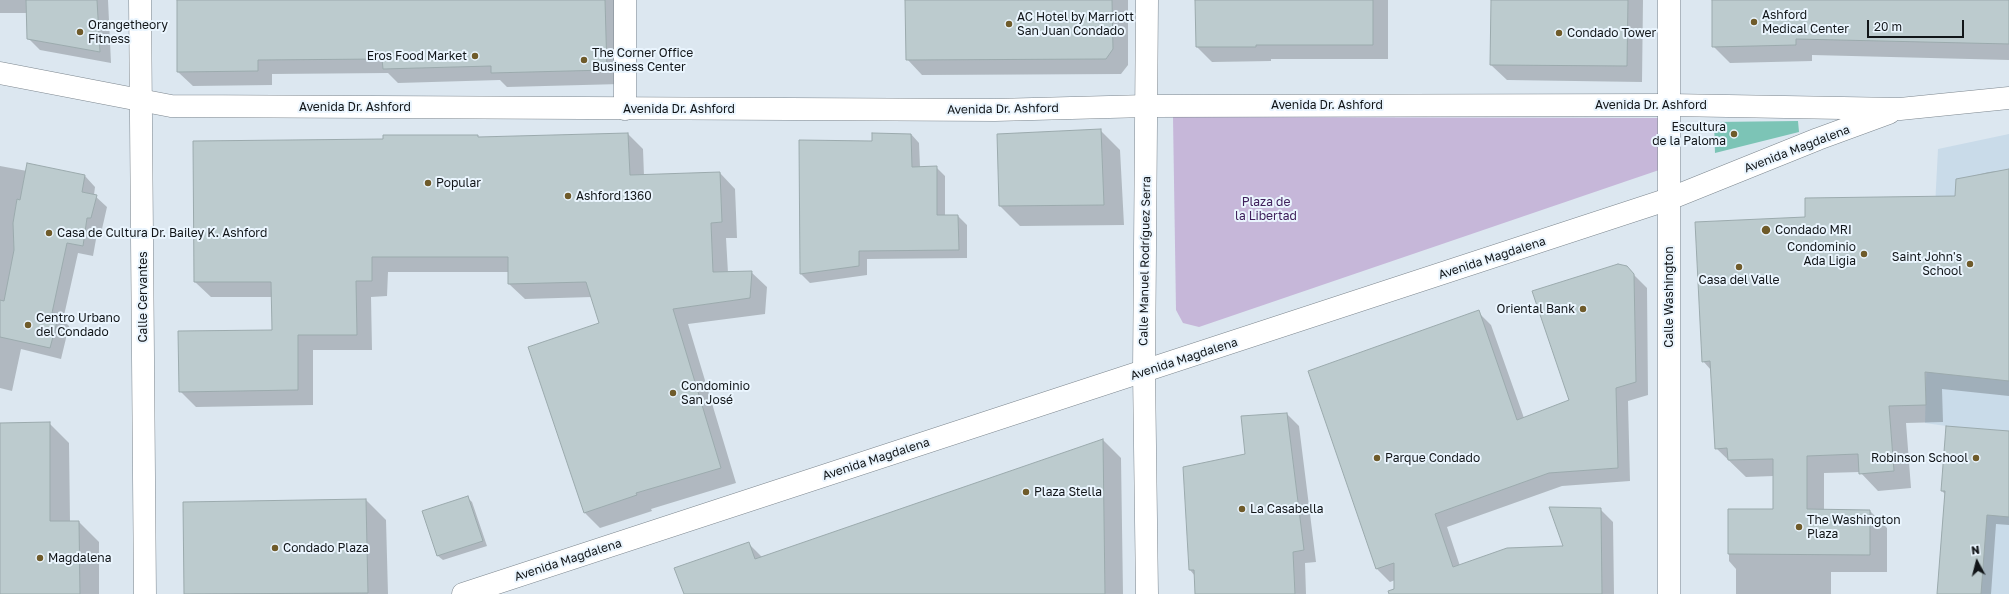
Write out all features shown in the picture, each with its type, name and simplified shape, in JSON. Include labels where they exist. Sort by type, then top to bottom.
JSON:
[{"type":"street","name":"Calle Cervantes","points":[[140,0],[145,594]]},
{"type":"street","points":[[625,0],[626,109]]},
{"type":"street","name":"Calle Manuel Rodríguez Serra","points":[[1147,0],[1144,372],[1147,594]]},
{"type":"street","name":"Calle Washington","points":[[1669,0],[1669,594]]},
{"type":"street","name":"Avenida Dr. Ashford","points":[[0,73],[171,106],[995,110],[1147,106],[1670,105],[1900,109],[2009,98]]},
{"type":"street","points":[[1818,108],[1818,139]]},
{"type":"street","name":"Avenida Magdalena","points":[[463,594],[1669,199],[1818,139],[1900,109]]},
{"type":"shaded area","points":[[1798,121],[1799,132],[1715,153],[1714,122]]},
{"type":"shaded area","points":[[2009,134],[2009,594],[1937,594],[1945,491],[1941,491],[1946,426],[1925,423],[1938,149]]},
{"type":"green space","name":"Plaza de la Libertad","points":[[1173,117],[1661,118],[1662,169],[1199,327],[1183,323],[1176,310]]},
{"type":"building","points":[[26,0],[97,0],[100,52],[27,39]]},
{"type":"building","points":[[177,0],[605,0],[607,70],[491,73],[491,66],[383,69],[382,59],[258,60],[258,71],[177,72]]},
{"type":"building","name":"AC Hotel by Marriott San Juan Condado","points":[[905,0],[1112,0],[1113,49],[1106,59],[906,60]]},
{"type":"building","points":[[1195,0],[1373,0],[1373,45],[1256,45],[1256,47],[1196,47]]},
{"type":"building","name":"Condado Tower","points":[[1491,0],[1628,0],[1627,66],[1490,65]]},
{"type":"building","points":[[1712,0],[2009,0],[2009,44],[1796,39],[1796,45],[1712,47]]},
{"type":"building","points":[[1101,129],[1104,205],[999,206],[997,134]]},
{"type":"building","points":[[628,133],[630,175],[720,172],[722,222],[711,223],[713,272],[752,271],[750,298],[673,309],[721,468],[636,493],[637,495],[584,513],[528,347],[599,323],[586,282],[508,284],[508,257],[372,257],[372,281],[356,281],[357,335],[298,335],[298,390],[179,392],[178,331],[272,330],[271,282],[194,282],[193,141],[383,139],[383,135],[478,135],[478,137]]},
{"type":"building","points":[[872,133],[911,134],[912,167],[937,166],[937,215],[958,215],[959,250],[859,251],[859,266],[800,274],[799,140],[872,141]]},
{"type":"building","name":"Casa de Cultura Dr. Bailey K. Ashford","points":[[27,163],[85,175],[82,192],[97,195],[91,218],[87,218],[83,246],[67,243],[52,313],[59,314],[50,348],[0,337],[0,300],[4,301],[14,250],[13,223],[17,199],[20,200]]},
{"type":"building","points":[[2009,169],[2009,381],[1925,372],[1926,405],[1889,406],[1894,471],[1859,474],[1858,454],[1807,456],[1807,509],[1870,510],[1870,555],[1728,554],[1728,509],[1773,509],[1773,459],[1728,460],[1727,448],[1715,449],[1710,361],[1702,362],[1695,222],[1805,217],[1805,198],[1955,196],[1956,179]]},
{"type":"building","points":[[1618,264],[1627,266],[1634,274],[1636,382],[1616,388],[1618,468],[1549,473],[1435,514],[1453,567],[1507,548],[1563,546],[1549,507],[1601,508],[1602,594],[1389,594],[1388,591],[1394,589],[1394,563],[1376,569],[1308,371],[1479,310],[1517,420],[1569,400],[1532,291]]},
{"type":"building","name":"La Casabella","points":[[1287,413],[1304,550],[1293,552],[1295,594],[1195,594],[1194,570],[1189,570],[1183,467],[1245,454],[1241,416]]},
{"type":"building","points":[[50,422],[50,521],[79,521],[80,594],[0,594],[0,423]]},
{"type":"building","name":"Robinson School","points":[[1946,426],[2009,431],[2009,517],[1987,515],[1981,594],[1937,594],[1945,491],[1941,491]]},
{"type":"building","name":"Plaza Stella","points":[[1103,439],[1105,594],[684,594],[674,568],[749,542],[755,559]]},
{"type":"building","points":[[468,496],[483,541],[437,556],[422,511]]},
{"type":"building","name":"Condado Plaza","points":[[366,499],[368,593],[184,594],[183,502]]},
{"type":"place","name":"Ashford Medical Center","points":[[1754,22]]},
{"type":"place","name":"AC Hotel by Marriott San Juan Condado","points":[[1009,24]]},
{"type":"place","name":"Orangetheory Fitness","points":[[80,32]]},
{"type":"place","name":"Condado Tower","points":[[1559,33]]},
{"type":"place","name":"Eros Food Market","points":[[475,56]]},
{"type":"place","name":"The Corner Office Business Center","points":[[584,60]]},
{"type":"place","name":"Escultura de la Paloma","points":[[1734,134]]},
{"type":"place","name":"Popular","points":[[428,183]]},
{"type":"place","name":"Ashford 1360","points":[[568,196]]},
{"type":"place","name":"Condado MRI","points":[[1766,230]]},
{"type":"place","name":"Casa de Cultura Dr. Bailey K. Ashford","points":[[49,233]]},
{"type":"place","name":"Condominio Ada Ligia","points":[[1864,254]]},
{"type":"place","name":"Saint John's School","points":[[1970,264]]},
{"type":"place","name":"Casa del Valle","points":[[1739,267]]},
{"type":"place","name":"Oriental Bank","points":[[1583,309]]},
{"type":"place","name":"Centro Urbano del Condado","points":[[28,325]]},
{"type":"place","name":"Condominio San José","points":[[673,393]]},
{"type":"place","name":"Parque Condado","points":[[1377,458]]},
{"type":"place","name":"Robinson School","points":[[1976,458]]},
{"type":"place","name":"Plaza Stella","points":[[1026,492]]},
{"type":"place","name":"La Casabella","points":[[1242,509]]},
{"type":"place","name":"The Washington Plaza","points":[[1799,527]]},
{"type":"place","name":"Condado Plaza","points":[[275,548]]},
{"type":"place","name":"Magdalena","points":[[40,558]]}]
